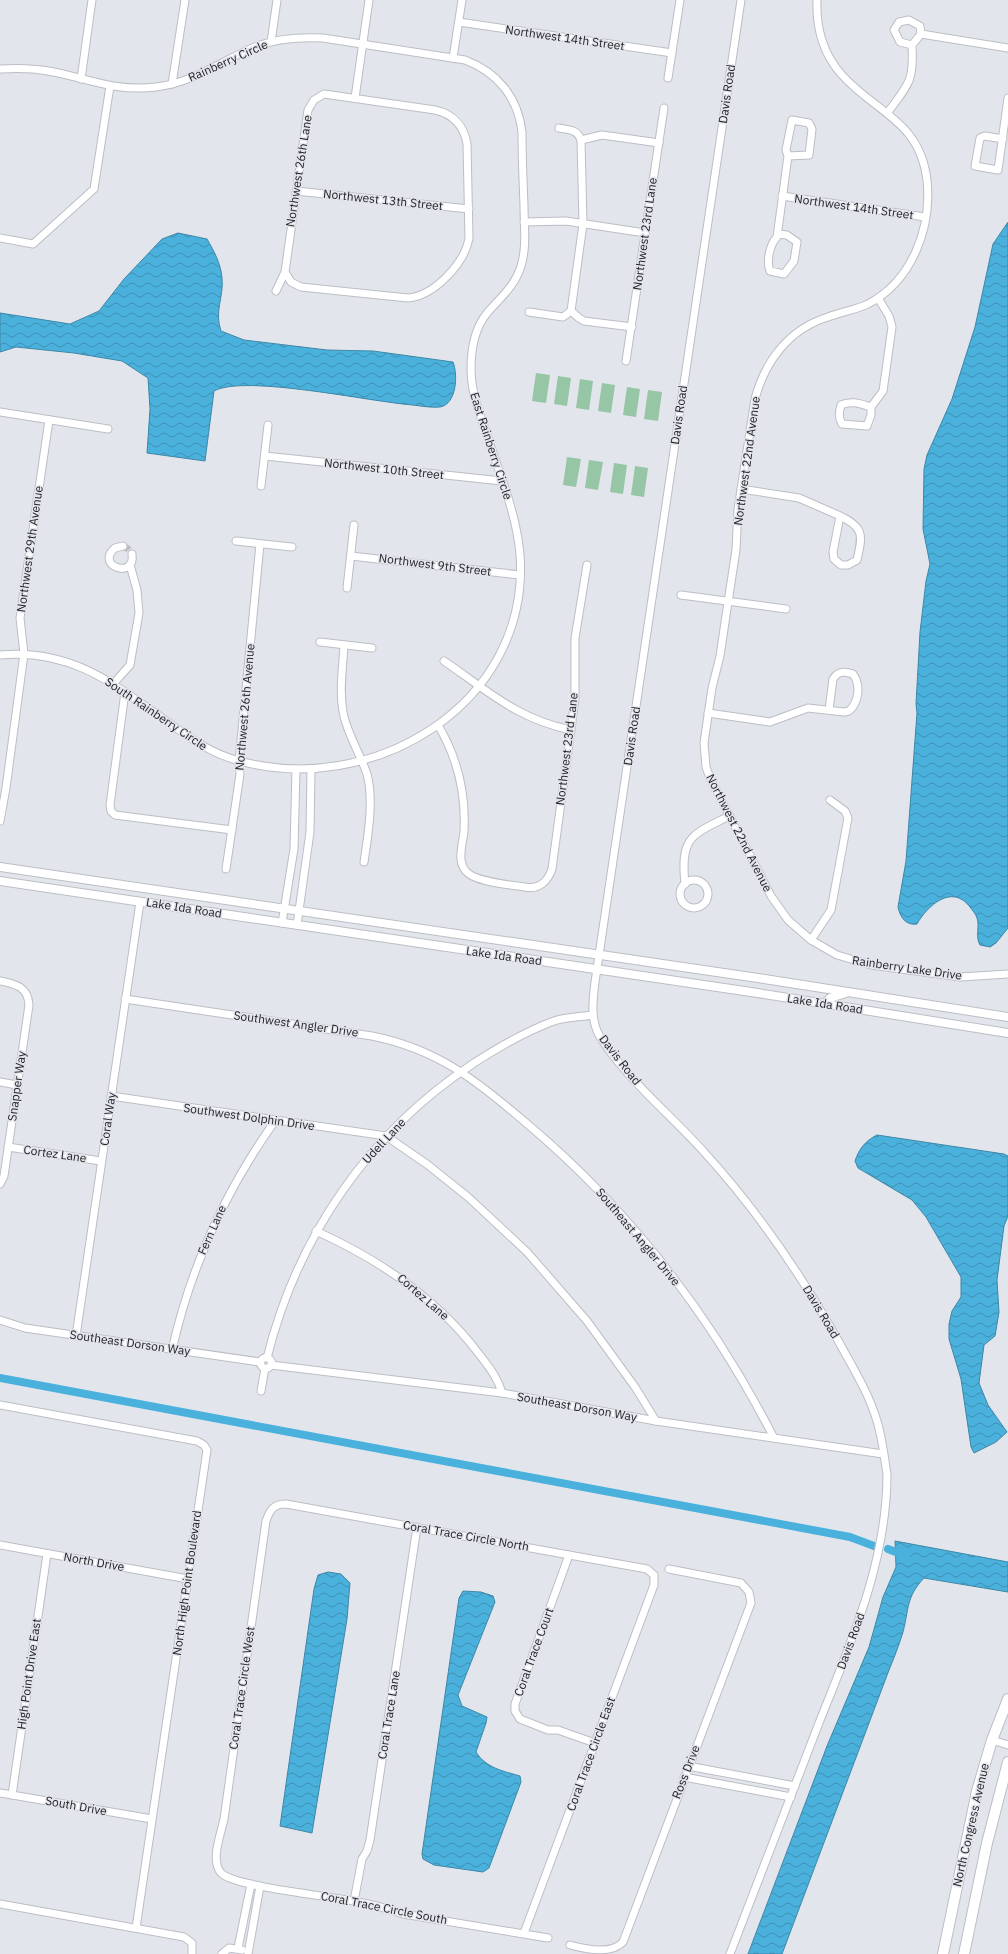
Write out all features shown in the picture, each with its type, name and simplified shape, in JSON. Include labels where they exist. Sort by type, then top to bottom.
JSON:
[{"type":"main road","name":"North Congress Avenue","points":[[943,1954],[966,1838],[992,1740],[1008,1699]]},
{"type":"main road","name":"North Congress Avenue","points":[[964,1954],[987,1843],[1008,1762]]},
{"type":"street","points":[[81,79],[92,0]]},
{"type":"street","points":[[172,84],[185,0]]},
{"type":"street","points":[[271,42],[277,0]]},
{"type":"street","points":[[355,98],[370,0]]},
{"type":"street","points":[[453,58],[462,0]]},
{"type":"street","points":[[668,78],[680,0]]},
{"type":"street","name":"Davis Road","points":[[730,1954],[870,1590],[885,1521],[887,1474],[876,1418],[867,1396],[830,1325],[803,1282],[775,1240],[734,1187],[704,1152],[628,1073],[609,1049],[598,1033],[593,1015],[597,970],[741,0]]},
{"type":"street","name":"Northwest 22nd Avenue","points":[[810,940],[788,920],[777,906],[729,816],[706,767],[704,743],[708,713],[720,656],[736,550],[741,489],[755,399],[761,378],[771,360],[785,343],[801,330],[827,317],[854,310],[878,298],[899,280],[907,269],[920,244],[925,217],[927,187],[922,160],[914,141],[906,130],[888,112],[852,85],[834,64],[827,52],[820,33],[817,0]]},
{"type":"street","points":[[912,45],[900,42],[896,36],[894,30],[899,22],[909,20],[920,26],[922,34]]},
{"type":"street","name":"Northwest 14th Street","points":[[459,22],[672,53]]},
{"type":"street","points":[[888,112],[910,82],[914,68],[912,45],[922,34]]},
{"type":"street","points":[[922,34],[1008,48]]},
{"type":"street","name":"Rainberry Circle","points":[[0,69],[41,70],[110,86],[143,88],[172,84],[210,70],[244,52],[271,42],[304,38],[403,50]]},
{"type":"street","name":"East Rainberry Circle","points":[[403,50],[453,58],[476,64],[487,71],[504,87],[514,102],[522,132],[525,244],[520,269],[508,291],[481,322],[473,342],[471,356],[471,378],[475,399],[517,532],[520,575],[515,610],[507,638],[498,657],[480,685]]},
{"type":"street","points":[[0,238],[33,244],[94,189],[110,86]]},
{"type":"street","name":"Northwest 26th Lane","points":[[276,291],[285,272],[310,104],[318,96],[324,94],[355,98],[435,110],[446,114],[461,126],[466,138],[469,209]]},
{"type":"street","points":[[1003,139],[985,136],[980,138],[975,166],[998,170],[1003,139],[1008,98]]},
{"type":"street","name":"Northwest 23rd Lane","points":[[626,361],[664,108]]},
{"type":"street","name":"Northwest 14th Street","points":[[778,234],[786,235],[797,242],[794,261],[784,274],[770,271],[768,266],[773,242],[778,234],[788,156],[786,150],[792,120],[810,122],[812,129],[809,155],[788,156]]},
{"type":"street","points":[[529,312],[563,317],[571,311],[583,224],[580,140],[575,131],[559,128]]},
{"type":"street","points":[[580,140],[602,135],[659,143]]},
{"type":"street","name":"Northwest 13th Street","points":[[296,191],[469,209]]},
{"type":"street","name":"Northwest 14th Street","points":[[782,196],[925,217]]},
{"type":"street","points":[[285,272],[291,282],[301,287],[408,298],[420,296],[431,290],[458,264],[465,254],[470,238],[469,209]]},
{"type":"street","points":[[524,222],[559,221],[646,233]]},
{"type":"street","points":[[872,407],[853,402],[846,402],[841,405],[838,413],[839,419],[842,424],[866,426],[871,415],[872,407],[883,391],[892,328],[889,316],[878,298]]},
{"type":"street","points":[[571,311],[579,318],[584,320],[632,328]]},
{"type":"street","points":[[0,412],[108,429]]},
{"type":"street","name":"Northwest 29th Avenue","points":[[0,821],[2,794],[6,788],[24,654],[20,618],[49,420]]},
{"type":"street","points":[[261,486],[268,425]]},
{"type":"street","name":"Northwest 10th Street","points":[[265,456],[502,482]]},
{"type":"street","points":[[741,489],[799,498],[840,516],[853,522],[861,532],[861,541],[857,560],[848,565],[841,565],[834,559],[833,552],[840,516]]},
{"type":"street","points":[[347,588],[354,526]]},
{"type":"street","points":[[236,541],[292,547]]},
{"type":"street","name":"Northwest 26th Avenue","points":[[226,869],[240,774],[239,761],[260,544]]},
{"type":"street","points":[[123,546],[118,546],[112,550],[110,560],[116,568],[124,568],[130,565]]},
{"type":"street","points":[[113,684],[130,665],[139,613],[138,590],[130,565],[132,554]]},
{"type":"street","name":"Northwest 9th Street","points":[[351,556],[520,575]]},
{"type":"street","name":"Northwest 23rd Lane","points":[[438,725],[451,750],[462,790],[464,818],[462,864],[469,874],[477,878],[527,888],[533,888],[544,883],[551,874],[552,869],[571,730],[575,699],[575,638],[587,565]]},
{"type":"street","points":[[681,595],[786,609]]},
{"type":"street","points":[[320,642],[372,648]]},
{"type":"street","points":[[344,645],[342,702],[348,731],[362,760],[367,776],[369,828],[364,862]]},
{"type":"street","name":"South Rainberry Circle","points":[[0,655],[24,654],[52,658],[91,670],[125,692],[203,748],[239,761],[260,766],[296,769],[311,769],[362,760],[401,747],[438,725],[455,712],[480,685]]},
{"type":"street","points":[[444,661],[480,685],[507,706],[524,716],[543,723],[571,730]]},
{"type":"street","points":[[708,713],[770,722],[802,709],[844,712],[853,707],[856,700],[857,682],[853,674],[841,672],[836,674],[833,679],[829,710]]},
{"type":"street","points":[[125,692],[110,806],[111,811],[115,815],[232,830]]},
{"type":"street","points":[[282,923],[294,849],[296,769]]},
{"type":"street","points":[[297,925],[310,832],[311,769]]},
{"type":"street","points":[[810,940],[828,916],[833,904],[848,818],[845,811],[830,800]]},
{"type":"street","points":[[685,884],[683,870],[688,841],[696,833],[729,816]]},
{"type":"street","name":"Lake Ida Road","points":[[0,867],[850,992],[1008,1017]]},
{"type":"street","name":"Lake Ida Road","points":[[0,881],[825,1004],[1008,1033]]},
{"type":"street","name":"Coral Way","points":[[76,1336],[140,902]]},
{"type":"street","name":"Rainberry Lake Drive","points":[[810,940],[837,955],[872,965],[961,977],[1008,974]]},
{"type":"street","name":"Snapper Way","points":[[0,981],[12,983],[23,988],[27,993],[29,1005],[4,1176],[0,1184]]},
{"type":"street","points":[[825,1004],[830,998],[836,995],[850,992]]},
{"type":"street","name":"Southwest Angler Drive","points":[[125,999],[394,1040],[436,1056],[461,1072]]},
{"type":"street","name":"Udell Lane","points":[[261,1391],[266,1363],[282,1307],[293,1279],[316,1231],[349,1181],[386,1136],[426,1099],[461,1072],[509,1042],[536,1029],[570,1017],[593,1015]]},
{"type":"street","name":"Southeast Angler Drive","points":[[461,1072],[543,1136],[599,1190],[639,1234],[674,1278],[716,1336],[774,1438]]},
{"type":"street","points":[[0,1082],[17,1085]]},
{"type":"street","name":"Southwest Dolphin Drive","points":[[111,1096],[386,1136]]},
{"type":"street","name":"Fern Lane","points":[[172,1350],[186,1296],[209,1234],[238,1176],[275,1121]]},
{"type":"street","points":[[386,1136],[428,1165],[468,1197],[527,1252],[588,1321],[627,1375],[656,1421]]},
{"type":"street","name":"Cortez Lane","points":[[8,1147],[101,1161]]},
{"type":"street","name":"Cortez Lane","points":[[316,1231],[372,1258],[436,1306],[472,1344],[499,1382],[502,1393]]},
{"type":"street","name":"Southeast Dorson Way","points":[[0,1320],[25,1328],[76,1336],[266,1363],[502,1393],[656,1421],[883,1454]]},
{"type":"street","name":"North High Point Boulevard","points":[[0,1405],[197,1441],[204,1444],[207,1450],[136,1928]]},
{"type":"street","name":"Coral Trace Circle North","points":[[276,1505],[286,1504],[570,1555],[647,1570],[654,1575]]},
{"type":"street","name":"Coral Trace Circle West","points":[[221,1873],[217,1864],[218,1848],[224,1819],[266,1521],[270,1512],[276,1505]]},
{"type":"street","name":"Coral Trace Lane","points":[[354,1901],[362,1859],[367,1851],[370,1840],[417,1527]]},
{"type":"street","name":"North Drive","points":[[0,1545],[188,1579]]},
{"type":"street","name":"High Point Drive East","points":[[12,1795],[47,1554]]},
{"type":"street","name":"Coral Trace Court","points":[[570,1555],[515,1704],[515,1711],[520,1719],[548,1730],[558,1730],[595,1743]]},
{"type":"street","name":"Ross Drive","points":[[611,1953],[616,1951],[623,1942],[688,1766],[751,1603],[749,1592],[746,1587],[736,1582],[669,1570]]},
{"type":"street","name":"Coral Trace Circle East","points":[[524,1933],[654,1585],[654,1575]]},
{"type":"street","points":[[992,1740],[1008,1746]]},
{"type":"street","points":[[688,1766],[795,1786]]},
{"type":"street","points":[[684,1777],[791,1798]]},
{"type":"street","name":"South Drive","points":[[0,1793],[152,1819]]},
{"type":"street","name":"Coral Trace Circle South","points":[[221,1873],[236,1881],[260,1886],[354,1901],[386,1908],[403,1914],[548,1938]]},
{"type":"street","points":[[238,1948],[251,1884]]},
{"type":"street","points":[[222,1954],[229,1948],[238,1948],[247,1954],[260,1886]]},
{"type":"street","points":[[0,1904],[189,1939],[192,1943],[192,1954]]},
{"type":"street","points":[[570,1945],[590,1951],[611,1953]]},
{"type":"green space","points":[[536,373],[550,375],[546,403],[532,401]]},
{"type":"green space","points":[[558,376],[571,378],[567,406],[554,404]]},
{"type":"green space","points":[[580,379],[593,381],[589,410],[576,408]]},
{"type":"green space","points":[[602,383],[615,385],[611,413],[598,411]]},
{"type":"green space","points":[[627,387],[640,389],[636,417],[623,415]]},
{"type":"green space","points":[[648,390],[662,392],[658,421],[644,419]]},
{"type":"green space","points":[[567,457],[581,459],[576,487],[563,485]]},
{"type":"green space","points":[[589,460],[603,462],[598,490],[585,488]]},
{"type":"green space","points":[[614,463],[627,465],[623,494],[610,492]]},
{"type":"green space","points":[[635,466],[648,468],[644,497],[631,495]]},
{"type":"water","points":[[1008,222],[1008,928],[996,943],[990,947],[980,945],[978,939],[978,921],[970,907],[963,900],[956,897],[948,897],[940,900],[927,910],[917,924],[910,924],[904,920],[898,907],[906,861],[917,713],[916,704],[920,632],[926,581],[930,564],[923,529],[924,469],[927,455],[952,399],[975,327],[993,244]]},
{"type":"water","points":[[178,233],[207,239],[217,258],[222,278],[222,291],[218,317],[221,331],[244,340],[327,350],[373,351],[453,362],[456,381],[453,395],[450,400],[446,405],[440,407],[430,407],[280,387],[230,387],[214,391],[205,461],[147,453],[150,409],[148,378],[122,361],[74,353],[16,347],[0,352],[0,313],[70,324],[99,311],[124,279],[162,239]]},
{"type":"water","points":[[877,1135],[1004,1154],[1008,1156],[1008,1216],[1004,1226],[997,1280],[999,1312],[995,1336],[984,1345],[979,1383],[988,1405],[1007,1432],[996,1442],[974,1453],[971,1447],[961,1379],[949,1339],[949,1324],[952,1311],[961,1297],[961,1277],[926,1217],[912,1200],[858,1168],[855,1161],[858,1153],[866,1143]]},
{"type":"water","points":[[895,1541],[1008,1562],[1008,1592],[924,1578],[918,1585],[911,1597],[903,1632],[782,1954],[748,1954],[827,1746],[869,1647],[883,1597],[896,1567]]},
{"type":"water","points":[[328,1572],[341,1574],[350,1583],[347,1619],[312,1833],[280,1826],[314,1589],[318,1575]]},
{"type":"water","points":[[463,1591],[481,1592],[493,1596],[495,1602],[458,1695],[462,1706],[487,1717],[476,1752],[485,1762],[495,1768],[520,1776],[521,1782],[489,1868],[483,1872],[434,1865],[423,1859],[422,1854],[459,1598]]},
{"type":"waterway","points":[[0,1378],[850,1537],[874,1546]]},
{"type":"waterway","points":[[888,1549],[906,1556]]},
{"type":"tunnel","points":[[123,546],[132,554]]}]
